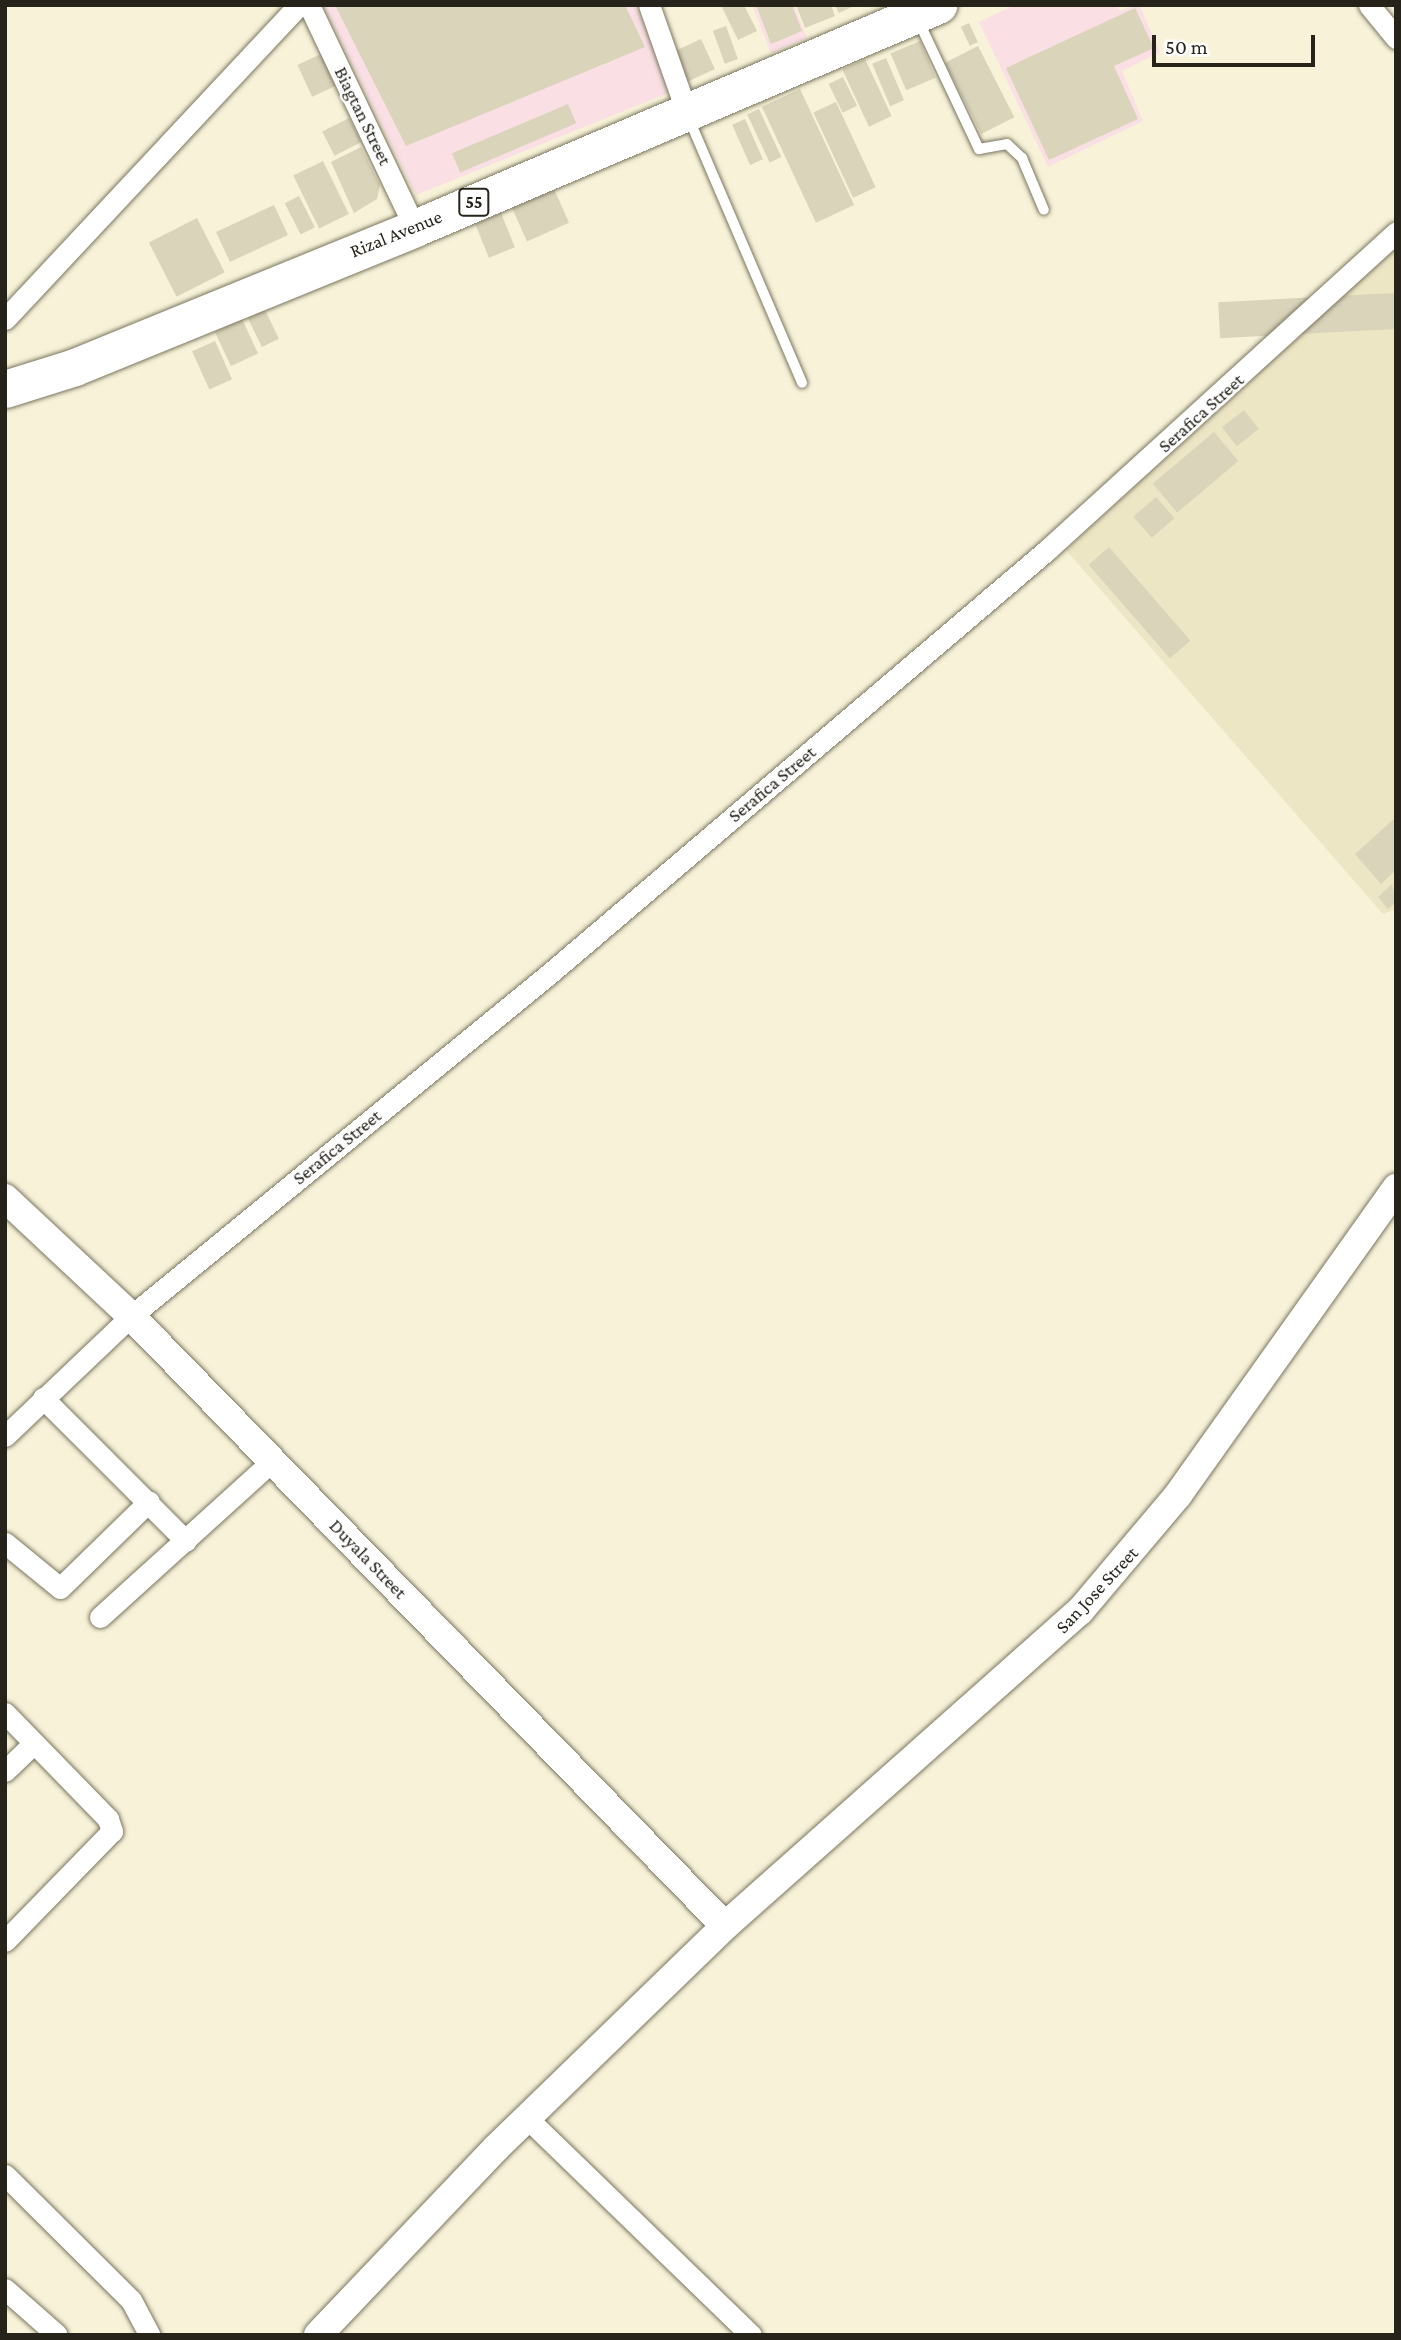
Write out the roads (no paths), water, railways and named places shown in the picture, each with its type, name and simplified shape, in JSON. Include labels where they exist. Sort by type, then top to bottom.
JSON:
[{"type":"highway","name":"Rizal Avenue","points":[[5,388],[75,367],[415,228],[927,10]]},
{"type":"street","points":[[5,319],[299,5]]},
{"type":"street","name":"Biagtan Street","points":[[309,5],[415,228]]},
{"type":"street","points":[[649,5],[687,113]]},
{"type":"street","points":[[1369,5],[1396,38]]},
{"type":"street","name":"Serafica Street","points":[[5,1437],[131,1315],[549,974],[1046,551],[1396,232]]},
{"type":"street","name":"San Jose Street","points":[[318,2335],[527,2118],[725,1926],[1019,1671],[1132,1554],[1396,1188]]},
{"type":"street","name":"Duyala Street","points":[[5,1198],[131,1315],[725,1926]]},
{"type":"street","points":[[43,1398],[149,1501],[186,1541]]},
{"type":"street","points":[[100,1617],[272,1461]]},
{"type":"street","points":[[5,1543],[60,1588],[149,1501]]},
{"type":"street","points":[[5,1713],[108,1819],[112,1831],[5,1941]]},
{"type":"street","points":[[5,1771],[33,1744]]},
{"type":"street","points":[[527,2118],[751,2335]]},
{"type":"street","points":[[5,2175],[131,2300],[150,2335]]},
{"type":"street","points":[[5,2289],[57,2335]]},
{"type":"lane","points":[[927,10],[979,149],[1006,144],[1022,158],[1044,210]]},
{"type":"lane","points":[[687,113],[802,383]]}]
